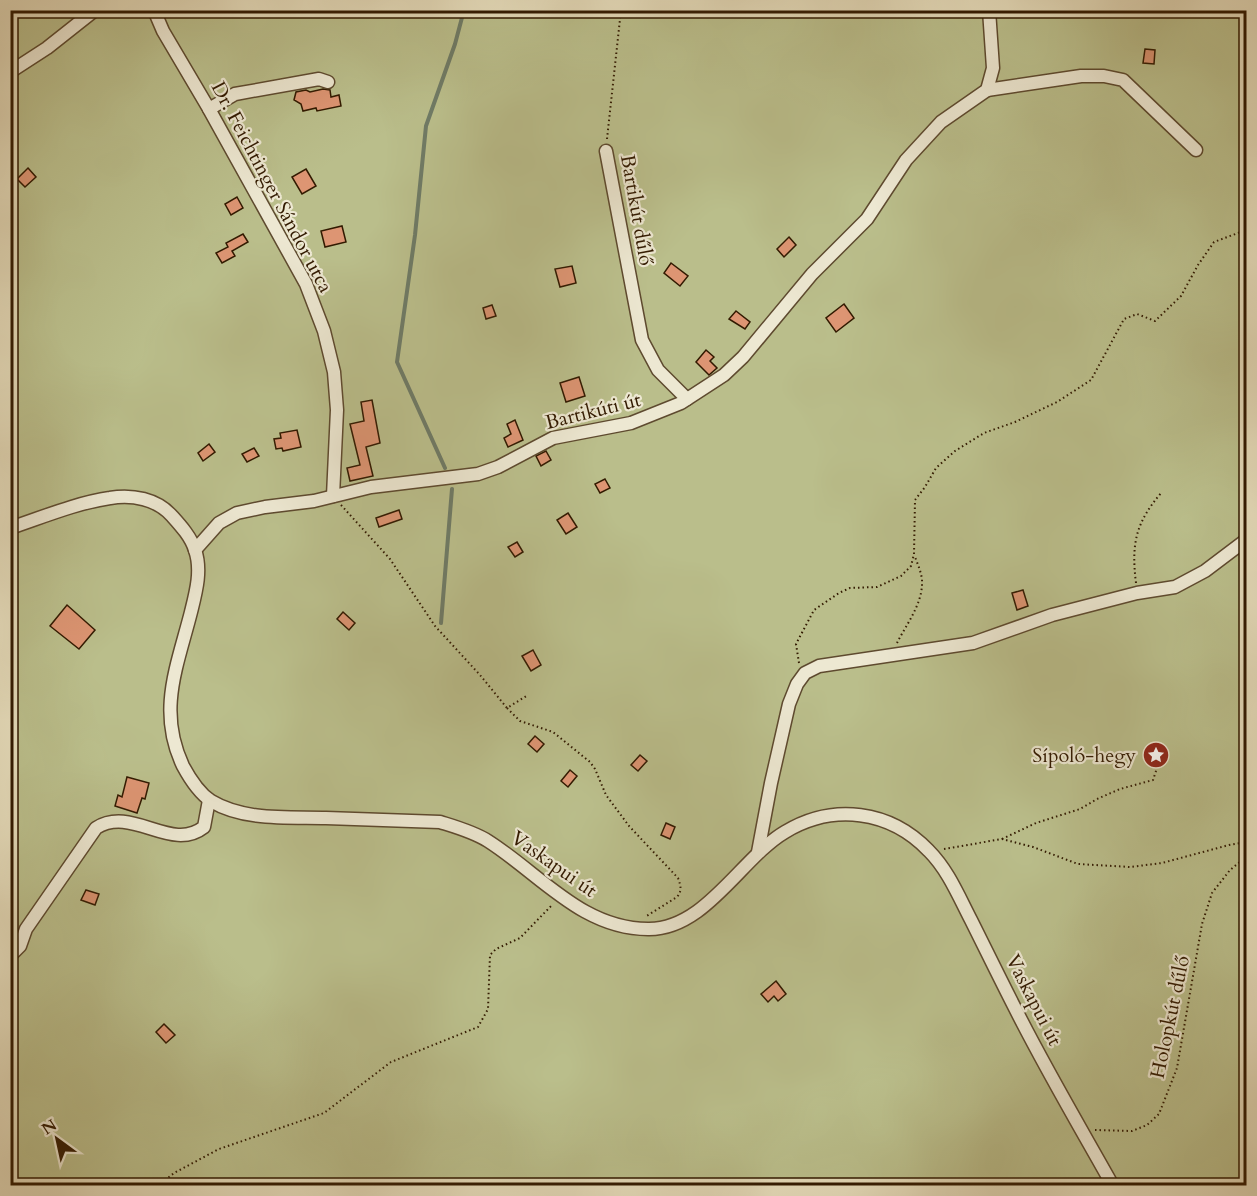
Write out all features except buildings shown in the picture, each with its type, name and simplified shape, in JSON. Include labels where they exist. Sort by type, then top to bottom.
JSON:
[{"type":"street","points":[[10,72],[47,48],[95,10]]},
{"type":"street","name":"Dr. Feichtinger Sándor utca","points":[[154,10],[163,31],[306,284],[324,331],[334,372],[338,410],[333,496]]},
{"type":"street","points":[[989,10],[993,68],[987,90],[1081,76],[1104,76],[1123,80],[1196,150]]},
{"type":"street","points":[[209,109],[235,94],[319,79],[328,82]]},
{"type":"street","name":"Bartikúti út","points":[[195,550],[219,523],[237,513],[314,501],[371,487],[486,471],[553,438],[630,423],[656,415],[687,399],[724,375],[743,357],[812,274],[867,219],[913,153],[941,122],[987,90]]},
{"type":"street","name":"Bartikút dűlő","points":[[606,151],[642,340],[658,370],[687,399]]},
{"type":"street","name":"Vaskapui út","points":[[10,528],[92,501],[132,496],[151,501],[168,511],[183,528],[195,550],[198,569],[197,588],[170,694],[169,713],[172,735],[188,776],[209,800],[224,807],[263,816],[440,822],[464,829],[488,840],[582,910],[610,923],[651,930],[673,925],[691,916],[705,906],[758,852],[776,837],[801,823],[832,814],[864,814],[910,835],[929,851],[955,888],[1018,1016],[1113,1185]]},
{"type":"street","points":[[758,852],[789,705],[797,684],[805,673],[819,666],[973,643],[1052,615],[1137,593],[1175,586],[1205,571],[1246,540]]},
{"type":"street","points":[[10,956],[20,946],[26,929],[96,828],[106,821],[118,820],[182,836],[195,835],[204,827],[209,800]]},
{"type":"path","name":"Bartikút dűlő","points":[[606,151],[621,10]]},
{"type":"path","points":[[805,673],[797,657],[796,644],[814,610],[838,593],[850,588],[877,587],[901,576],[911,566],[914,554],[915,500],[936,468],[955,451],[984,433],[1015,422],[1057,402],[1091,380],[1124,319],[1137,314],[1155,321],[1181,296],[1214,242],[1246,230]]},
{"type":"path","points":[[1137,593],[1134,567],[1135,540],[1145,512],[1162,492]]},
{"type":"path","points":[[333,496],[390,559],[435,626],[507,708],[520,721],[553,732],[590,762],[606,795],[623,818],[678,878],[681,886],[681,893],[678,897],[646,916],[636,928]]},
{"type":"path","points":[[893,654],[912,616],[922,586],[914,554]]},
{"type":"path","points":[[507,708],[528,695]]},
{"type":"path","points":[[929,851],[1002,839],[1036,823],[1080,809],[1120,789],[1153,780],[1157,768],[1156,758],[1151,757]]},
{"type":"path","points":[[1002,839],[1034,847],[1078,864],[1130,867],[1162,863],[1246,842]]},
{"type":"path","name":"Holopkút dűlő","points":[[1081,1129],[1132,1131],[1147,1125],[1159,1114],[1177,1068],[1202,924],[1212,893],[1230,870],[1246,857]]},
{"type":"path","points":[[158,1185],[174,1173],[219,1149],[324,1113],[392,1062],[478,1027],[488,1009],[490,955],[496,949],[520,938],[560,895]]},
{"type":"green space","points":[[10,11],[1246,11],[1246,1185],[11,1185]]},
{"type":"waterway","points":[[445,468],[397,362],[415,235],[426,126],[455,44],[464,10]]},
{"type":"waterway","points":[[441,623],[452,489]]},
{"type":"place","name":"Sípoló-hegy","points":[[1156,755]]}]
